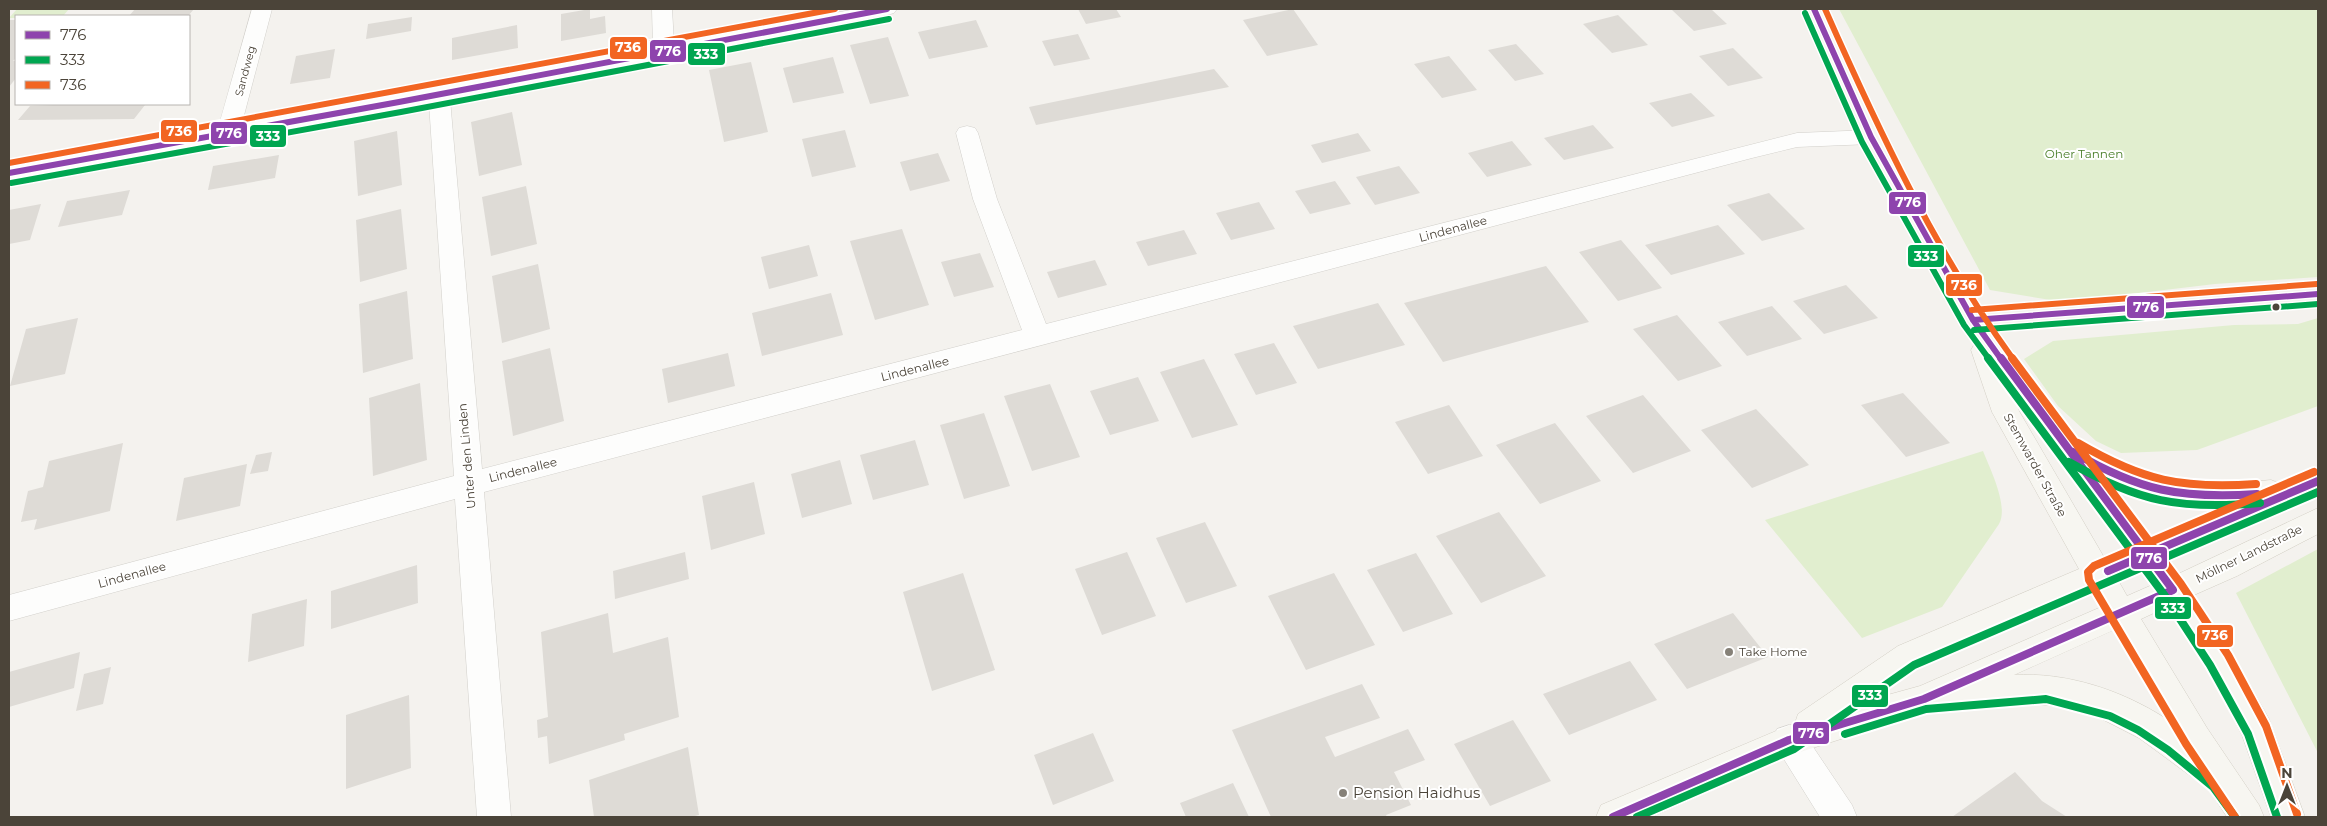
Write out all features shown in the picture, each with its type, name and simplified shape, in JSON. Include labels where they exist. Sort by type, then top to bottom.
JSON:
[{"type":"main road","name":"Stemwarder Straße","points":[[1814,9],[1871,137],[1974,320],[2063,445],[2173,590],[2219,660],[2257,730],[2288,817]]},
{"type":"main road","name":"Stemwarder Straße","points":[[1974,320],[2006,412],[2098,576],[2220,780]]},
{"type":"main road","points":[[2063,445],[2096,468],[2129,484],[2171,496],[2208,499],[2309,485]]},
{"type":"main road","name":"Möllner Landstraße","points":[[1789,740],[1909,656],[2309,485]]},
{"type":"main road","name":"Möllner Landstraße","points":[[1613,817],[1789,740],[1924,699],[2226,567],[2318,520]]},
{"type":"main road","points":[[1924,699],[2016,690],[2047,690],[2114,706],[2143,721],[2174,742],[2220,780],[2247,817]]},
{"type":"street","name":"Sandweg","points":[[228,134],[262,9]]},
{"type":"street","points":[[662,9],[664,52]]},
{"type":"street","points":[[9,173],[228,134],[887,9]]},
{"type":"street","name":"Unter den Linden","points":[[439,94],[494,817]]},
{"type":"street","points":[[968,133],[985,199],[1038,337]]},
{"type":"street","name":"Lindenallee","points":[[9,608],[469,484],[1788,143],[1821,138],[1871,137]]},
{"type":"street","points":[[1789,740],[1840,817]]},
{"type":"green space","points":[[17,9],[69,9],[64,15],[15,15],[15,18],[9,18]]},
{"type":"green space","name":"Oher Tannen","points":[[1839,9],[2318,9],[2318,277],[2215,284],[2063,302],[1990,290]]},
{"type":"green space","points":[[2318,318],[2318,406],[2197,450],[2121,453],[2096,441],[2058,406],[2024,359],[2053,341],[2234,325],[2298,324]]},
{"type":"green space","points":[[1983,451],[1994,477],[2000,498],[2002,508],[1999,524],[1942,607],[1862,638],[1765,520]]},
{"type":"green space","points":[[2318,549],[2318,753],[2236,593]]},
{"type":"building","points":[[135,9],[194,9],[189,15],[130,15]]},
{"type":"building","points":[[590,9],[590,19],[605,16],[606,33],[561,41],[561,14]]},
{"type":"building","points":[[1078,9],[1116,9],[1121,17],[1086,24]]},
{"type":"building","points":[[1293,9],[1318,45],[1267,56],[1243,20]]},
{"type":"building","points":[[1671,9],[1711,9],[1727,24],[1694,31]]},
{"type":"building","points":[[1618,15],[1648,45],[1612,53],[1583,24]]},
{"type":"building","points":[[412,17],[411,31],[366,39],[368,24]]},
{"type":"building","points":[[9,20],[15,20],[15,59],[13,61],[15,61],[15,79],[9,87]]},
{"type":"building","points":[[976,20],[988,47],[929,59],[918,32]]},
{"type":"building","points":[[517,25],[518,48],[452,60],[452,38]]},
{"type":"building","points":[[1078,34],[1090,59],[1054,66],[1042,41]]},
{"type":"building","points":[[888,37],[909,96],[870,104],[850,45]]},
{"type":"building","points":[[1516,44],[1544,74],[1515,81],[1488,50]]},
{"type":"building","points":[[1733,48],[1763,78],[1728,86],[1699,56]]},
{"type":"building","points":[[335,49],[330,78],[290,84],[296,56]]},
{"type":"building","points":[[1449,56],[1477,90],[1442,98],[1414,64]]},
{"type":"building","points":[[833,57],[844,93],[793,103],[783,68]]},
{"type":"building","points":[[751,62],[768,132],[724,142],[709,70]]},
{"type":"building","points":[[1214,69],[1229,87],[1036,125],[1029,107]]},
{"type":"building","points":[[1691,93],[1715,116],[1672,127],[1649,103]]},
{"type":"building","points":[[145,105],[134,119],[18,120],[30,106]]},
{"type":"building","points":[[512,112],[522,165],[479,176],[471,122]]},
{"type":"building","points":[[1593,125],[1614,148],[1564,160],[1544,138]]},
{"type":"building","points":[[845,130],[856,167],[812,177],[802,139]]},
{"type":"building","points":[[397,131],[402,185],[358,196],[354,141]]},
{"type":"building","points":[[1358,133],[1371,151],[1322,163],[1311,145]]},
{"type":"building","points":[[1512,141],[1532,165],[1487,177],[1468,153]]},
{"type":"building","points":[[938,153],[950,181],[910,191],[900,162]]},
{"type":"building","points":[[279,155],[275,178],[208,190],[213,166]]},
{"type":"building","points":[[1399,166],[1420,193],[1375,205],[1356,177]]},
{"type":"building","points":[[1335,181],[1351,204],[1310,214],[1295,191]]},
{"type":"building","points":[[526,186],[537,244],[491,256],[482,197]]},
{"type":"building","points":[[130,190],[122,215],[58,227],[67,201]]},
{"type":"building","points":[[1769,193],[1805,229],[1762,241],[1727,205]]},
{"type":"building","points":[[1259,202],[1275,229],[1231,240],[1216,213]]},
{"type":"building","points":[[41,204],[30,240],[9,244],[9,210]]},
{"type":"building","points":[[401,209],[407,269],[360,282],[356,220]]},
{"type":"building","points":[[1718,225],[1745,254],[1671,275],[1645,245]]},
{"type":"building","points":[[902,229],[929,305],[875,320],[850,241]]},
{"type":"building","points":[[1184,230],[1197,254],[1148,266],[1136,242]]},
{"type":"building","points":[[1621,240],[1662,288],[1618,301],[1579,252]]},
{"type":"building","points":[[809,245],[818,276],[769,289],[761,257]]},
{"type":"building","points":[[980,253],[994,287],[954,297],[941,262]]},
{"type":"building","points":[[1095,260],[1107,285],[1058,298],[1047,272]]},
{"type":"building","points":[[538,264],[550,329],[502,343],[492,276]]},
{"type":"building","points":[[1546,266],[1589,322],[1443,362],[1404,303]]},
{"type":"building","points":[[1846,285],[1878,318],[1824,334],[1793,301]]},
{"type":"building","points":[[407,291],[413,359],[363,373],[359,304]]},
{"type":"building","points":[[831,293],[843,335],[762,356],[752,313]]},
{"type":"building","points":[[1378,303],[1405,345],[1318,369],[1293,326]]},
{"type":"building","points":[[1772,306],[1802,339],[1747,356],[1718,322]]},
{"type":"building","points":[[1677,315],[1722,366],[1678,381],[1633,329]]},
{"type":"building","points":[[78,318],[65,374],[10,386],[26,329]]},
{"type":"building","points":[[1274,343],[1297,383],[1256,395],[1234,354]]},
{"type":"building","points":[[550,348],[564,421],[513,436],[502,361]]},
{"type":"building","points":[[728,353],[735,386],[668,403],[662,369]]},
{"type":"building","points":[[1204,359],[1238,425],[1192,438],[1160,372]]},
{"type":"building","points":[[1138,377],[1159,421],[1110,435],[1090,391]]},
{"type":"building","points":[[420,383],[427,460],[373,476],[369,398]]},
{"type":"building","points":[[1050,384],[1080,457],[1032,471],[1004,396]]},
{"type":"building","points":[[1903,393],[1950,443],[1906,457],[1861,405]]},
{"type":"building","points":[[1643,395],[1691,451],[1633,473],[1586,416]]},
{"type":"building","points":[[1449,405],[1483,456],[1428,474],[1395,422]]},
{"type":"building","points":[[1756,409],[1809,465],[1752,488],[1701,430]]},
{"type":"building","points":[[984,413],[1010,486],[964,499],[940,425]]},
{"type":"building","points":[[1555,423],[1601,481],[1540,504],[1496,445]]},
{"type":"building","points":[[915,440],[929,485],[873,500],[860,455]]},
{"type":"building","points":[[123,443],[110,511],[34,530],[37,519],[21,522],[28,491],[43,487],[49,461]]},
{"type":"building","points":[[272,452],[268,471],[250,474],[256,455]]},
{"type":"building","points":[[840,460],[852,504],[802,518],[791,474]]},
{"type":"building","points":[[247,464],[240,506],[176,521],[184,478]]},
{"type":"building","points":[[754,482],[765,534],[711,550],[702,496]]},
{"type":"building","points":[[1499,512],[1546,576],[1481,603],[1436,536]]},
{"type":"building","points":[[1205,522],[1237,586],[1186,603],[1156,538]]},
{"type":"building","points":[[685,552],[689,579],[615,599],[613,571]]},
{"type":"building","points":[[1127,552],[1156,616],[1102,635],[1075,569]]},
{"type":"building","points":[[1416,553],[1453,614],[1403,632],[1367,570]]},
{"type":"building","points":[[417,565],[418,603],[331,629],[331,591]]},
{"type":"building","points":[[963,573],[995,670],[932,691],[903,592]]},
{"type":"building","points":[[1334,573],[1375,645],[1306,670],[1268,596]]},
{"type":"building","points":[[307,599],[304,646],[248,662],[252,614]]},
{"type":"building","points":[[608,613],[613,653],[668,637],[679,717],[624,734],[625,740],[549,764],[547,736],[538,738],[537,720],[548,717],[541,632]]},
{"type":"building","points":[[1733,613],[1768,657],[1687,689],[1654,644]]},
{"type":"building","points":[[80,652],[74,688],[9,707],[9,672]]},
{"type":"building","points":[[1630,661],[1657,700],[1569,735],[1543,694]]},
{"type":"building","points":[[111,667],[103,704],[76,711],[84,674]]},
{"type":"building","points":[[1362,684],[1380,718],[1325,737],[1335,757],[1408,729],[1425,760],[1394,772],[1411,805],[1386,815],[1387,817],[1271,817],[1232,730]]},
{"type":"building","points":[[409,695],[411,768],[346,789],[346,715]]},
{"type":"building","points":[[1513,720],[1551,781],[1490,806],[1454,744]]},
{"type":"building","points":[[1093,733],[1114,781],[1053,805],[1034,755]]},
{"type":"building","points":[[688,747],[699,815],[691,817],[594,817],[589,780]]},
{"type":"building","points":[[2015,772],[2042,801],[2067,817],[1952,817]]},
{"type":"building","points":[[1233,783],[1249,817],[1186,817],[1180,803]]},
{"type":"transit line","name":"736","points":[[9,163],[835,9]]},
{"type":"transit line","name":"776","points":[[9,173],[399,102],[887,9]]},
{"type":"transit line","name":"776","points":[[1613,817],[1789,740],[1924,699],[2173,590],[2063,445],[1973,320],[1871,137],[1814,9]]},
{"type":"transit line","name":"736","points":[[1825,9],[1880,133],[1981,315],[2071,439],[2181,584],[2228,655],[2266,726],[2297,814]]},
{"type":"transit line","name":"333","points":[[1805,13],[1862,142],[1964,325],[2055,451],[2165,596],[2210,665],[2248,734],[2277,817]]},
{"type":"transit line","name":"333","points":[[11,183],[401,112],[889,19]]},
{"type":"transit line","name":"736","points":[[1972,310],[2317,284]]},
{"type":"transit line","name":"776","points":[[1973,320],[2318,294]]},
{"type":"transit line","name":"333","points":[[1974,330],[2318,304]]},
{"type":"transit line","name":"736","points":[[2078,443],[2123,468],[2163,482],[2205,486],[2256,484]]},
{"type":"transit line","name":"776","points":[[2073,452],[2119,477],[2161,491],[2182,495],[2205,496],[2257,494]]},
{"type":"transit line","name":"333","points":[[2069,462],[2117,487],[2160,502],[2206,506],[2260,503]]},
{"type":"transit line","name":"736","points":[[2235,817],[2186,744],[2089,580],[2088,572],[2094,566],[2314,472]]},
{"type":"transit line","name":"776","points":[[2108,571],[2318,481]]},
{"type":"transit line","name":"333","points":[[1637,817],[1794,749],[1914,665],[2318,492]]},
{"type":"transit line","name":"333","points":[[1845,734],[1926,709],[2046,699],[2110,716],[2138,730],[2168,750],[2213,787],[2235,817]]},
{"type":"place","name":"Take Home","points":[[1729,652]]},
{"type":"place","name":"Pension Haidhus","points":[[1343,793]]}]
